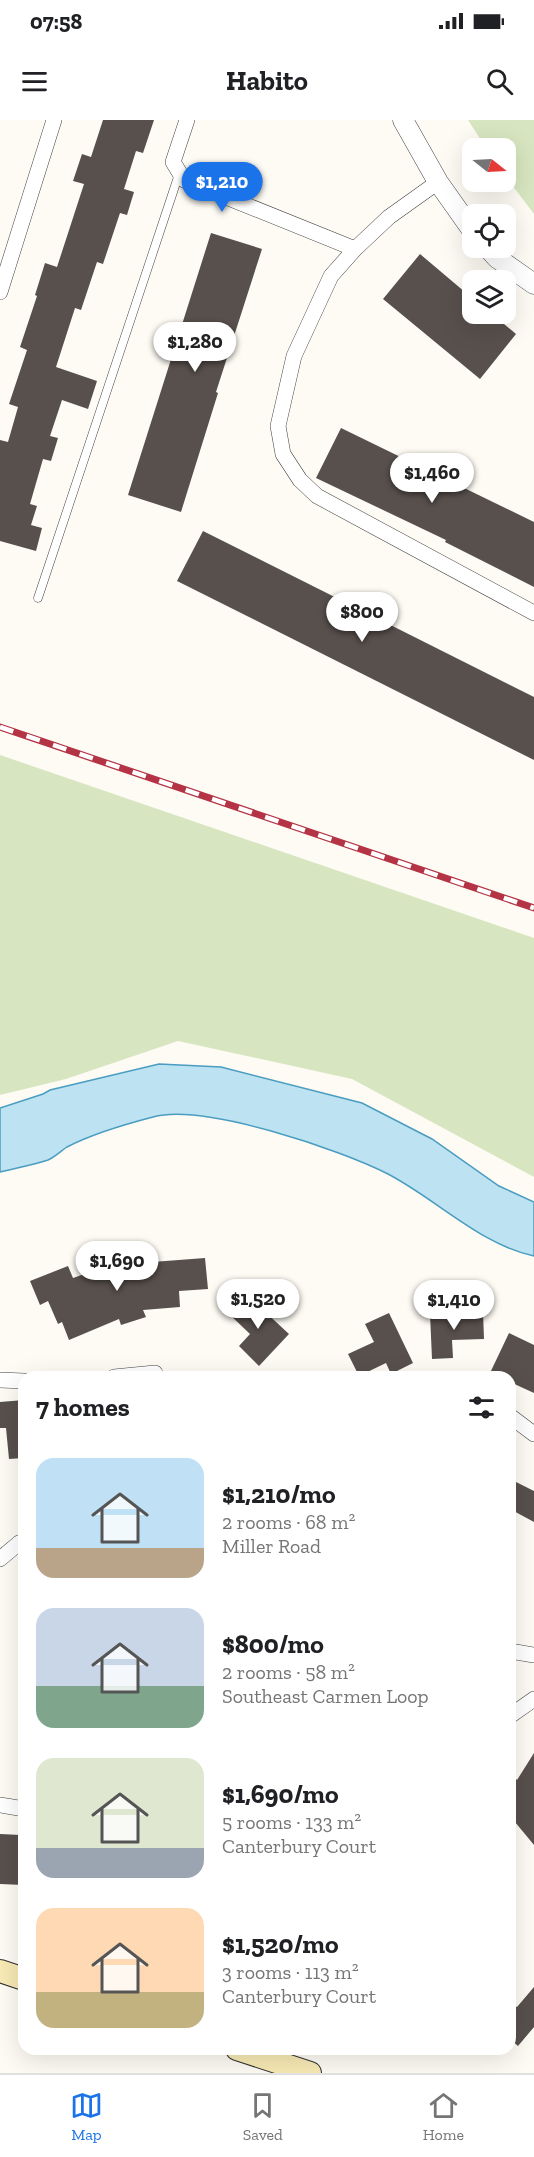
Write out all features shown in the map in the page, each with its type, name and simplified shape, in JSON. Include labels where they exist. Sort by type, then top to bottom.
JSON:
[{"type":"main road","points":[[0,1971],[18,1977]]},
{"type":"main road","points":[[255,2055],[310,2073]]},
{"type":"street","points":[[0,292],[54,120]]},
{"type":"street","points":[[187,120],[173,162],[184,180],[355,249]]},
{"type":"street","points":[[403,120],[438,182],[462,216]]},
{"type":"street","points":[[438,182],[389,217],[355,249],[331,276],[294,356],[278,426],[283,454],[300,480],[317,496],[534,613]]},
{"type":"street","points":[[497,258],[534,284]]},
{"type":"street","points":[[0,1380],[18,1381]]},
{"type":"street","points":[[516,1420],[534,1434]]},
{"type":"street","points":[[0,1559],[18,1544]]},
{"type":"street","points":[[516,1652],[534,1655]]},
{"type":"street","points":[[516,1712],[534,1699]]},
{"type":"street","points":[[0,1805],[18,1808]]},
{"type":"lane","points":[[38,598],[179,172]]},
{"type":"green space","points":[[468,120],[534,120],[534,214],[516,190],[516,138],[480,138]]},
{"type":"green space","points":[[0,755],[534,938],[534,1177],[352,1079],[178,1041],[66,1079],[0,1095]]},
{"type":"water","points":[[159,1064],[221,1067],[362,1103],[432,1139],[499,1186],[534,1202],[534,1256],[514,1250],[477,1232],[406,1184],[366,1164],[272,1131],[205,1117],[176,1114],[153,1117],[87,1138],[67,1147],[48,1160],[0,1172],[0,1108],[50,1090]]},
{"type":"building","points":[[103,120],[154,120],[143,153],[136,151],[124,189],[134,192],[127,215],[120,213],[103,264],[97,262],[81,310],[75,308],[56,367],[97,381],[88,409],[62,400],[50,436],[58,438],[51,461],[43,459],[30,504],[37,506],[31,525],[42,528],[36,551],[0,541],[0,440],[8,442],[18,407],[9,404],[27,350],[20,347],[45,263],[57,267],[84,184],[73,181],[82,154],[91,157]]},
{"type":"building","points":[[211,233],[262,249],[216,392],[218,393],[181,512],[128,495]]},
{"type":"building","points":[[420,254],[462,290],[462,324],[504,324],[516,334],[480,379],[383,299]]},
{"type":"building","points":[[341,428],[534,522],[534,587],[445,542],[446,540],[316,478]]},
{"type":"building","points":[[203,531],[534,697],[534,760],[177,581]]},
{"type":"building","points":[[205,1258],[208,1289],[179,1291],[180,1307],[143,1310],[146,1317],[121,1325],[119,1319],[69,1340],[62,1322],[58,1324],[48,1301],[40,1305],[30,1281],[68,1266],[73,1278],[125,1260],[126,1264]]},
{"type":"building","points":[[246,1294],[289,1334],[259,1366],[239,1346],[250,1334],[228,1313]]},
{"type":"building","points":[[483,1312],[484,1339],[452,1340],[453,1358],[432,1359],[430,1314]]},
{"type":"building","points":[[389,1313],[413,1363],[397,1371],[390,1371],[386,1363],[369,1371],[356,1371],[348,1354],[374,1342],[365,1324]]},
{"type":"building","points":[[509,1333],[534,1345],[534,1393],[516,1385],[516,1371],[491,1371]]},
{"type":"building","points":[[18,1400],[18,1458],[9,1459],[6,1428],[0,1428],[0,1402]]},
{"type":"building","points":[[516,1482],[534,1491],[534,1522],[516,1512]]},
{"type":"building","points":[[534,1753],[534,1845],[516,1823],[517,1780]]},
{"type":"building","points":[[0,1834],[18,1835],[18,1885],[0,1884]]},
{"type":"building","points":[[534,1987],[534,2027],[518,2046],[516,2044],[517,2007]]},
{"type":"railway","points":[[0,727],[534,908]]}]
